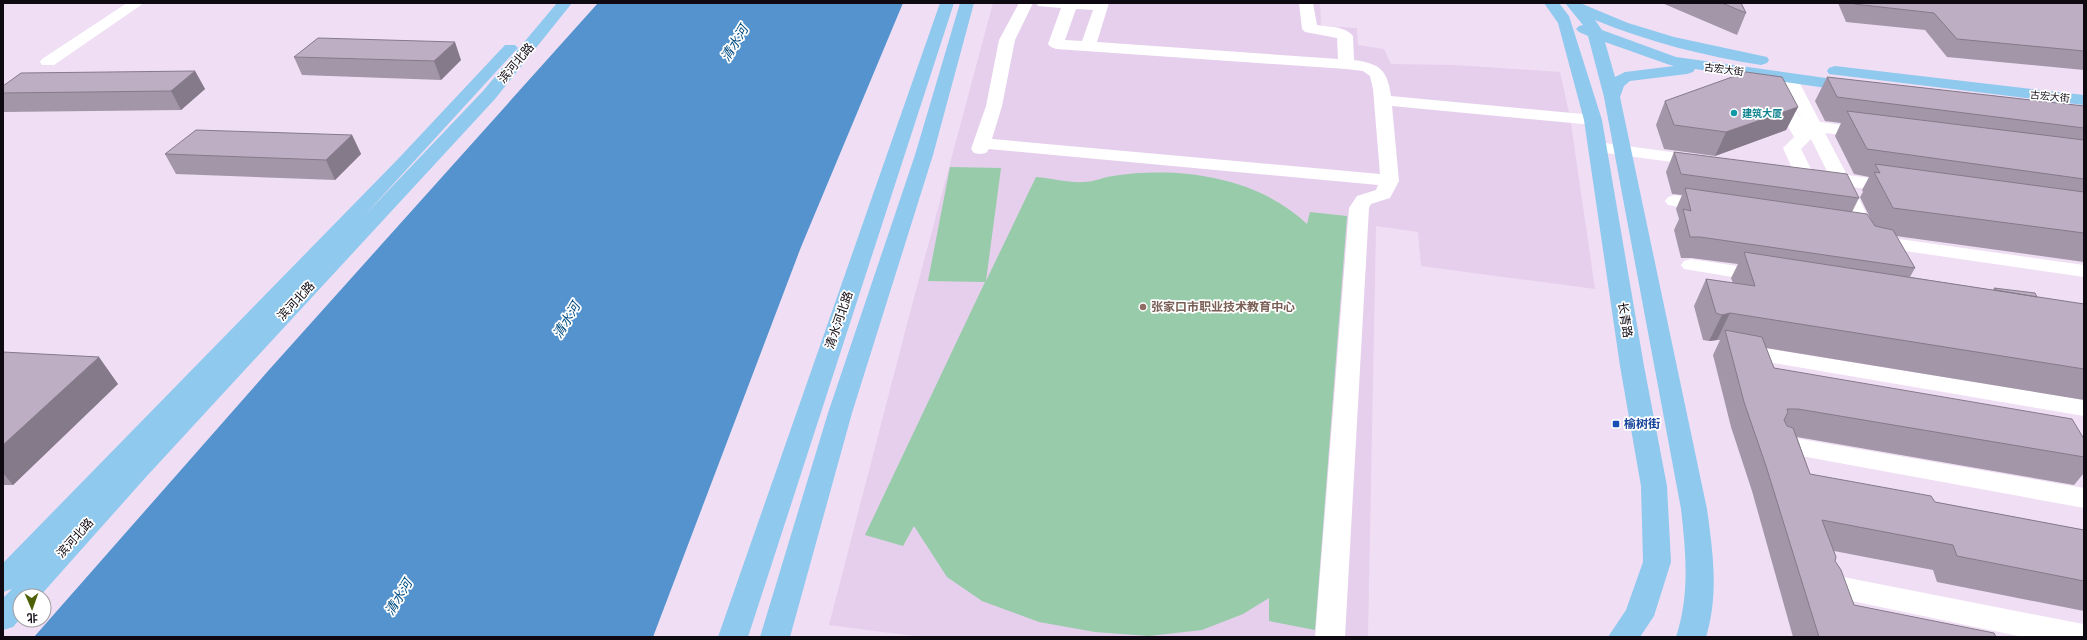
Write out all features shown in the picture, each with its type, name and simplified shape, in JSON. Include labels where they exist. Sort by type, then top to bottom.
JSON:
[{"type":"main road","name":"滨河北路","points":[[3,581],[404,163],[507,52],[545,3]]},
{"type":"main road","name":"滨河北路","points":[[30,588],[137,470],[489,95],[565,3]]},
{"type":"main road","name":"清水河北路","points":[[733,637],[947,3]]},
{"type":"main road","points":[[775,637],[840,414],[924,155],[966,3]]},
{"type":"main road","name":"古宏大街","points":[[1542,3],[1566,6],[1629,29],[1710,50],[1757,60],[1882,77],[2084,100]]},
{"type":"main road","points":[[1566,6],[1594,28],[1595,33],[1615,62],[1612,97],[1624,151],[1694,509],[1702,573],[1695,626],[1691,637]]},
{"type":"main road","name":"长青路","points":[[1566,6],[1583,86],[1593,120],[1632,366],[1654,486],[1657,562],[1639,616],[1623,637]]},
{"type":"main road","name":"古宏大街","points":[[1595,33],[1673,61],[1789,78],[2084,114]]},
{"type":"main road","points":[[1583,86],[1586,76],[1593,68],[1615,62],[1655,55],[1696,54],[1757,60]]},
{"type":"main road","points":[[1612,97],[1617,84],[1625,78],[1685,69],[1736,71]]},
{"type":"main road","points":[[3,618],[12,608]]},
{"type":"street","points":[[48,62],[137,3]]},
{"type":"street","points":[[1026,3],[1007,40],[994,106],[981,146],[1390,181]]},
{"type":"street","points":[[1043,3],[1102,5],[1088,47]]},
{"type":"street","points":[[1306,3],[1308,7],[1310,29],[1335,31],[1345,36],[1346,64]]},
{"type":"street","points":[[1070,4],[1056,44],[1346,64],[1363,67],[1378,73],[1381,77],[1390,181],[1384,194],[1364,200],[1359,208],[1330,637]]},
{"type":"street","points":[[1789,78],[1871,241],[2084,271]]},
{"type":"street","points":[[1766,170],[1805,175],[1792,148],[1803,138],[1778,94],[1798,96]]},
{"type":"street","points":[[1383,100],[1593,120]]},
{"type":"street","points":[[1813,126],[1882,134]]},
{"type":"street","points":[[1597,147],[1718,163]]},
{"type":"street","points":[[1840,180],[1911,190]]},
{"type":"street","points":[[1675,202],[1722,208]]},
{"type":"street","points":[[1840,224],[1864,228]]},
{"type":"street","points":[[1890,244],[1901,265]]},
{"type":"street","points":[[1691,265],[1783,279]]},
{"type":"street","points":[[1717,348],[2084,408]]},
{"type":"street","points":[[2046,402],[2061,427]]},
{"type":"street","points":[[1783,445],[2084,498]]},
{"type":"street","points":[[1833,586],[2083,637]]},
{"type":"shaded area","name":"张家口市职业技术教育中心","points":[[993,3],[1320,3],[1321,26],[1357,28],[1358,45],[1384,49],[1391,64],[1455,65],[1560,72],[1570,117],[1595,289],[1421,266],[1418,232],[1376,226],[1368,637],[922,637],[829,625],[907,324]]},
{"type":"green space","points":[[950,167],[1001,168],[986,281],[1036,177],[1088,182],[1138,173],[1190,174],[1241,186],[1265,195],[1287,208],[1307,224],[1310,212],[1347,216],[1315,630],[1269,621],[1269,598],[1243,614],[1202,630],[1149,636],[1095,632],[1039,622],[982,601],[947,577],[914,526],[903,546],[865,535],[985,282],[928,281]]},
{"type":"water","name":"清水河","points":[[598,3],[903,3],[801,247],[653,637],[34,637],[42,628],[52,628],[52,617],[268,371]]},
{"type":"building","points":[[1722,3],[1741,3],[1746,13]]},
{"type":"building","points":[[1853,3],[2084,3],[2084,51],[1957,39],[1934,13]]},
{"type":"building","points":[[318,38],[455,42],[434,61],[294,57]]},
{"type":"building","points":[[195,71],[171,91],[3,93],[3,86],[21,73]]},
{"type":"building","points":[[1746,72],[1782,77],[1798,107],[1726,132],[1674,125],[1665,101]]},
{"type":"building","points":[[1827,77],[2084,106],[2084,128],[1837,97]]},
{"type":"building","points":[[1847,111],[2084,140],[2084,179],[1867,149]]},
{"type":"building","points":[[196,130],[352,135],[326,160],[165,154]]},
{"type":"building","points":[[1674,152],[1847,174],[1859,198],[1681,174]]},
{"type":"building","points":[[1875,164],[2084,192],[2084,233],[1893,208],[1874,172],[1880,173]]},
{"type":"building","points":[[1685,188],[1867,214],[1875,226],[1893,230],[1915,268],[1700,237],[1690,237],[1683,209],[1691,211]]},
{"type":"building","points":[[1744,252],[2084,304],[2084,369],[1730,313],[1722,315],[1716,313],[1706,279],[1755,286]]},
{"type":"building","points":[[1994,288],[2035,293],[2037,297],[1996,290]]},
{"type":"building","points":[[1725,330],[1762,337],[1774,368],[2072,419],[2084,439],[2084,457],[1798,409],[1787,409],[1788,412],[1784,420],[1787,426],[1793,428],[1810,474],[1931,496],[1935,502],[2084,530],[2084,581],[1957,556],[1953,545],[1822,520],[1836,557],[1835,561],[1841,570],[1854,605],[1994,633],[1996,637],[1819,637],[1766,466],[1744,402]]},
{"type":"building","points":[[3,352],[99,357],[3,445]]},
{"type":"place","name":"建筑大厦","points":[[1734,113]]},
{"type":"place","name":"张家口市职业技术教育中心","points":[[1143,307]]},
{"type":"place","name":"榆树街","points":[[1616,424]]}]
